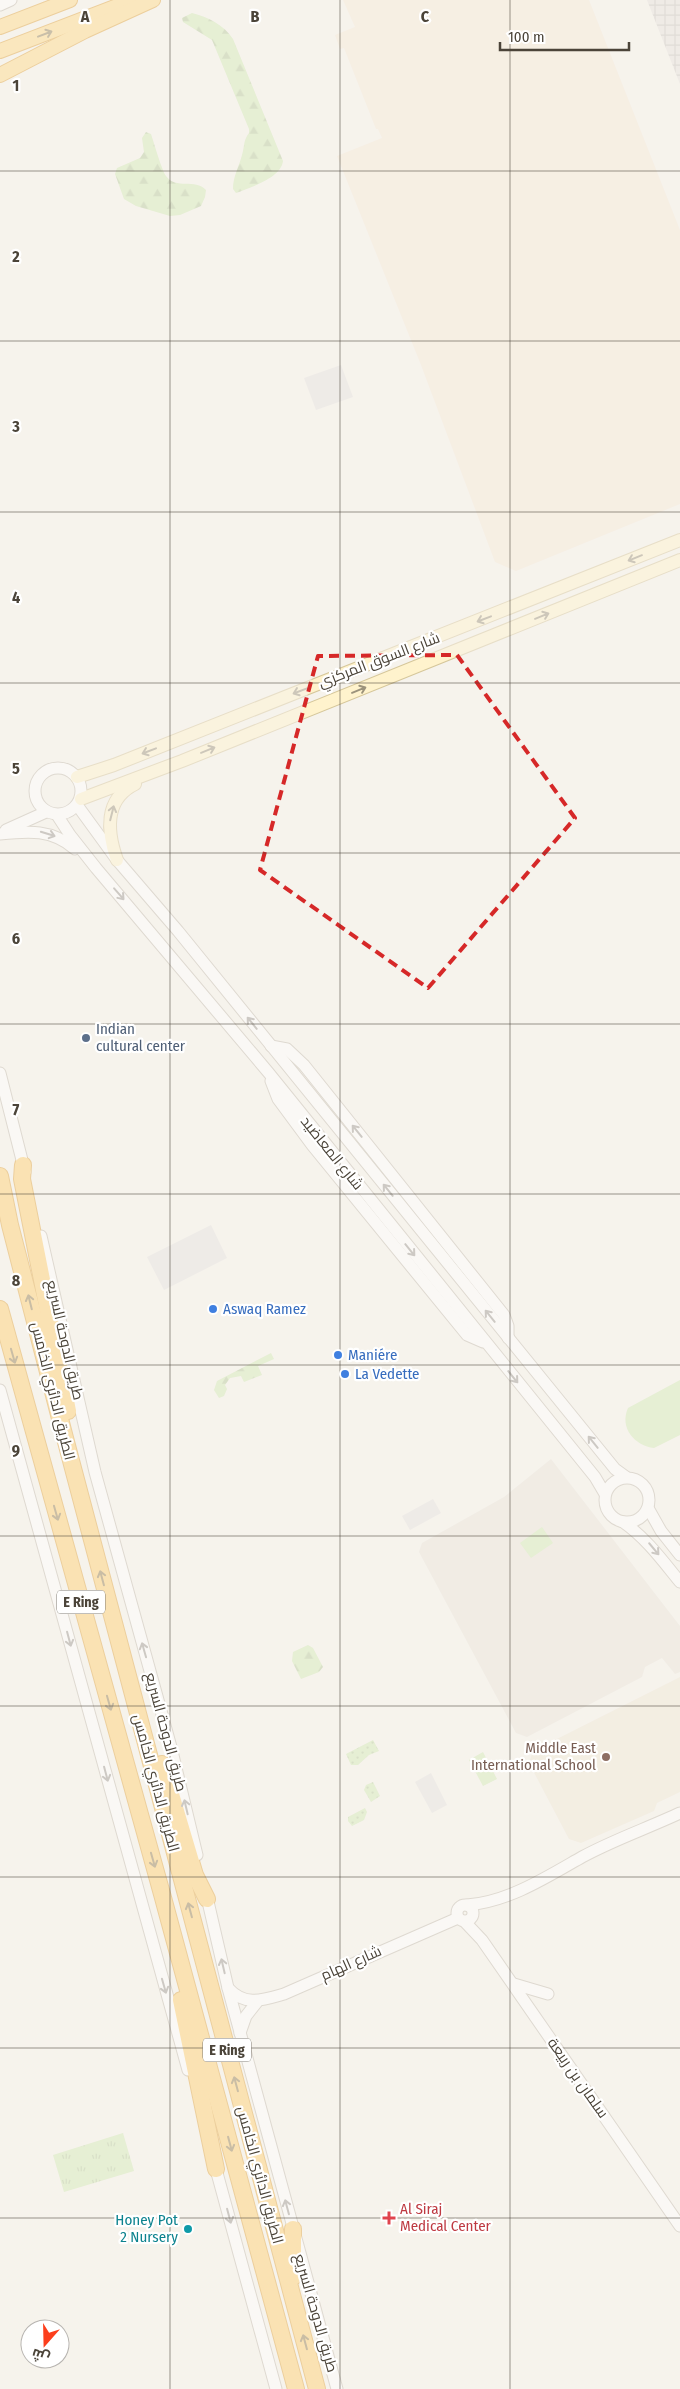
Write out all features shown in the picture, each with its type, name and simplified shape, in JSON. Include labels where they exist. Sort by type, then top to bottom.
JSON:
[{"type":"highway","points":[[0,27],[70,0]]},
{"type":"highway","points":[[0,51],[133,0]]},
{"type":"highway","points":[[0,75],[85,31],[153,0]]},
{"type":"highway","points":[[23,1165],[22,1179],[66,1400],[68,1419],[65,1438]]},
{"type":"highway","name":"الطريق الدائري الخامس","points":[[0,1176],[10,1225],[65,1438],[318,2389]]},
{"type":"highway","name":"الطريق الدائري الخامس","points":[[1,1315],[162,1894],[296,2389]]},
{"type":"highway","points":[[137,1710],[151,1727],[195,1875],[207,1899]]},
{"type":"highway","points":[[162,1894],[176,1975],[216,2169]]},
{"type":"highway","points":[[293,2229],[294,2301]]},
{"type":"main road","name":"شارع السوق المركزي","points":[[77,777],[132,757],[680,540]]},
{"type":"main road","name":"شارع السوق المركزي","points":[[79,802],[680,560]]},
{"type":"main road","points":[[117,860],[109,833],[110,818],[115,801],[127,788],[182,761]]},
{"type":"street","points":[[0,4],[11,0]]},
{"type":"street","points":[[0,833],[52,813],[68,813],[79,802],[81,787],[77,777],[72,772],[58,768],[45,772],[39,777],[36,784],[36,799],[52,813]]},
{"type":"street","name":"شارع المعاضيد","points":[[79,802],[117,860],[615,1469],[626,1477]]},
{"type":"street","name":"شارع المعاضيد","points":[[52,813],[268,1072],[485,1343],[596,1477],[605,1494]]},
{"type":"street","points":[[0,833],[30,830],[49,833],[66,842],[96,868]]},
{"type":"street","points":[[271,1046],[287,1049],[299,1060],[504,1315],[508,1326],[508,1338]]},
{"type":"street","name":"طريق الدوحة السريع","points":[[0,1074],[95,1472],[171,1747],[228,1988],[337,2389]]},
{"type":"street","points":[[406,1212],[424,1216]]},
{"type":"street","points":[[0,1390],[276,2389]]},
{"type":"street","points":[[623,1522],[638,1520],[648,1508],[649,1502],[646,1489],[638,1480],[626,1477],[613,1482],[605,1494],[606,1508],[616,1520],[623,1522],[649,1543],[680,1582]]},
{"type":"street","points":[[648,1508],[660,1531],[680,1555]]},
{"type":"street","points":[[465,1914],[481,1904],[531,1885],[583,1857],[680,1813]]},
{"type":"street","points":[[568,1866],[583,1862],[680,1819]]},
{"type":"street","name":"شارع الهام","points":[[257,2002],[284,1994],[443,1922],[465,1914]]},
{"type":"street","name":"سلمان بن ربيعة","points":[[465,1914],[474,1931],[680,2226]]},
{"type":"street","points":[[512,1983],[522,1988],[548,1994]]},
{"type":"street","points":[[228,1988],[241,1998],[257,2002],[246,2016],[240,2033]]},
{"type":"street","points":[[269,2389],[272,2374]]},
{"type":"highlighted area","points":[[457,655],[575,818],[428,988],[260,870],[318,656]]},
{"type":"shaded area","points":[[343,0],[589,0],[680,230],[680,504],[516,571],[495,562],[421,365],[337,156],[382,138],[378,129],[376,129],[344,48],[340,49],[335,35],[355,27]]},
{"type":"shaded area","points":[[647,0],[680,0],[680,84]]},
{"type":"shaded area","points":[[341,365],[353,397],[316,410],[304,378]]},
{"type":"shaded area","points":[[211,1225],[227,1258],[164,1290],[147,1257]]},
{"type":"shaded area","points":[[551,1459],[680,1626],[680,1672],[675,1674],[662,1658],[645,1667],[642,1677],[527,1737],[516,1733],[419,1552],[422,1543],[504,1497]]},
{"type":"shaded area","points":[[433,1499],[441,1513],[410,1530],[402,1516]]},
{"type":"shaded area","name":"Middle East International School","points":[[680,1677],[680,1792],[657,1803],[654,1811],[581,1843],[569,1839],[529,1763],[533,1751]]},
{"type":"shaded area","points":[[431,1773],[447,1805],[432,1813],[415,1782]]},
{"type":"green space","points":[[192,13],[215,22],[233,39],[283,161],[281,167],[271,177],[236,193],[233,189],[234,180],[249,129],[212,40],[183,22],[182,18]]},
{"type":"green space","points":[[146,132],[151,134],[162,169],[170,180],[197,185],[206,190],[201,206],[180,215],[170,216],[136,206],[124,199],[115,174],[117,168],[140,158],[144,152],[142,138]]},
{"type":"green space","points":[[271,1353],[274,1359],[258,1366],[262,1375],[244,1382],[241,1376],[230,1378],[225,1385],[227,1389],[224,1396],[219,1398],[214,1390],[217,1381]]},
{"type":"green space","points":[[680,1380],[680,1435],[654,1448],[647,1447],[635,1440],[627,1429],[626,1415],[628,1408]]},
{"type":"green space","points":[[542,1527],[553,1543],[531,1558],[520,1543]]},
{"type":"green space","points":[[308,1645],[313,1648],[323,1667],[319,1672],[301,1679],[292,1661],[293,1652]]},
{"type":"green space","points":[[373,1740],[379,1751],[369,1755],[358,1765],[351,1765],[346,1754]]},
{"type":"green space","points":[[483,1752],[497,1779],[483,1786],[469,1760]]},
{"type":"green space","points":[[373,1782],[380,1796],[371,1802],[364,1790],[366,1785]]},
{"type":"green space","points":[[365,1808],[367,1812],[364,1820],[352,1826],[348,1821],[348,1817]]},
{"type":"green space","points":[[123,2133],[134,2171],[64,2192],[53,2155]]},
{"type":"place","name":"Indian cultural center","points":[[86,1038]]},
{"type":"place","name":"Aswaq Ramez","points":[[213,1309]]},
{"type":"place","name":"Maniére","points":[[338,1355]]},
{"type":"place","name":"La Vedette","points":[[345,1374]]},
{"type":"place","name":"Middle East International School","points":[[606,1757]]},
{"type":"place","name":"Al Siraj Medical Center","points":[[389,2218]]},
{"type":"place","name":"Honey Pot 2 Nursery","points":[[188,2229]]}]
